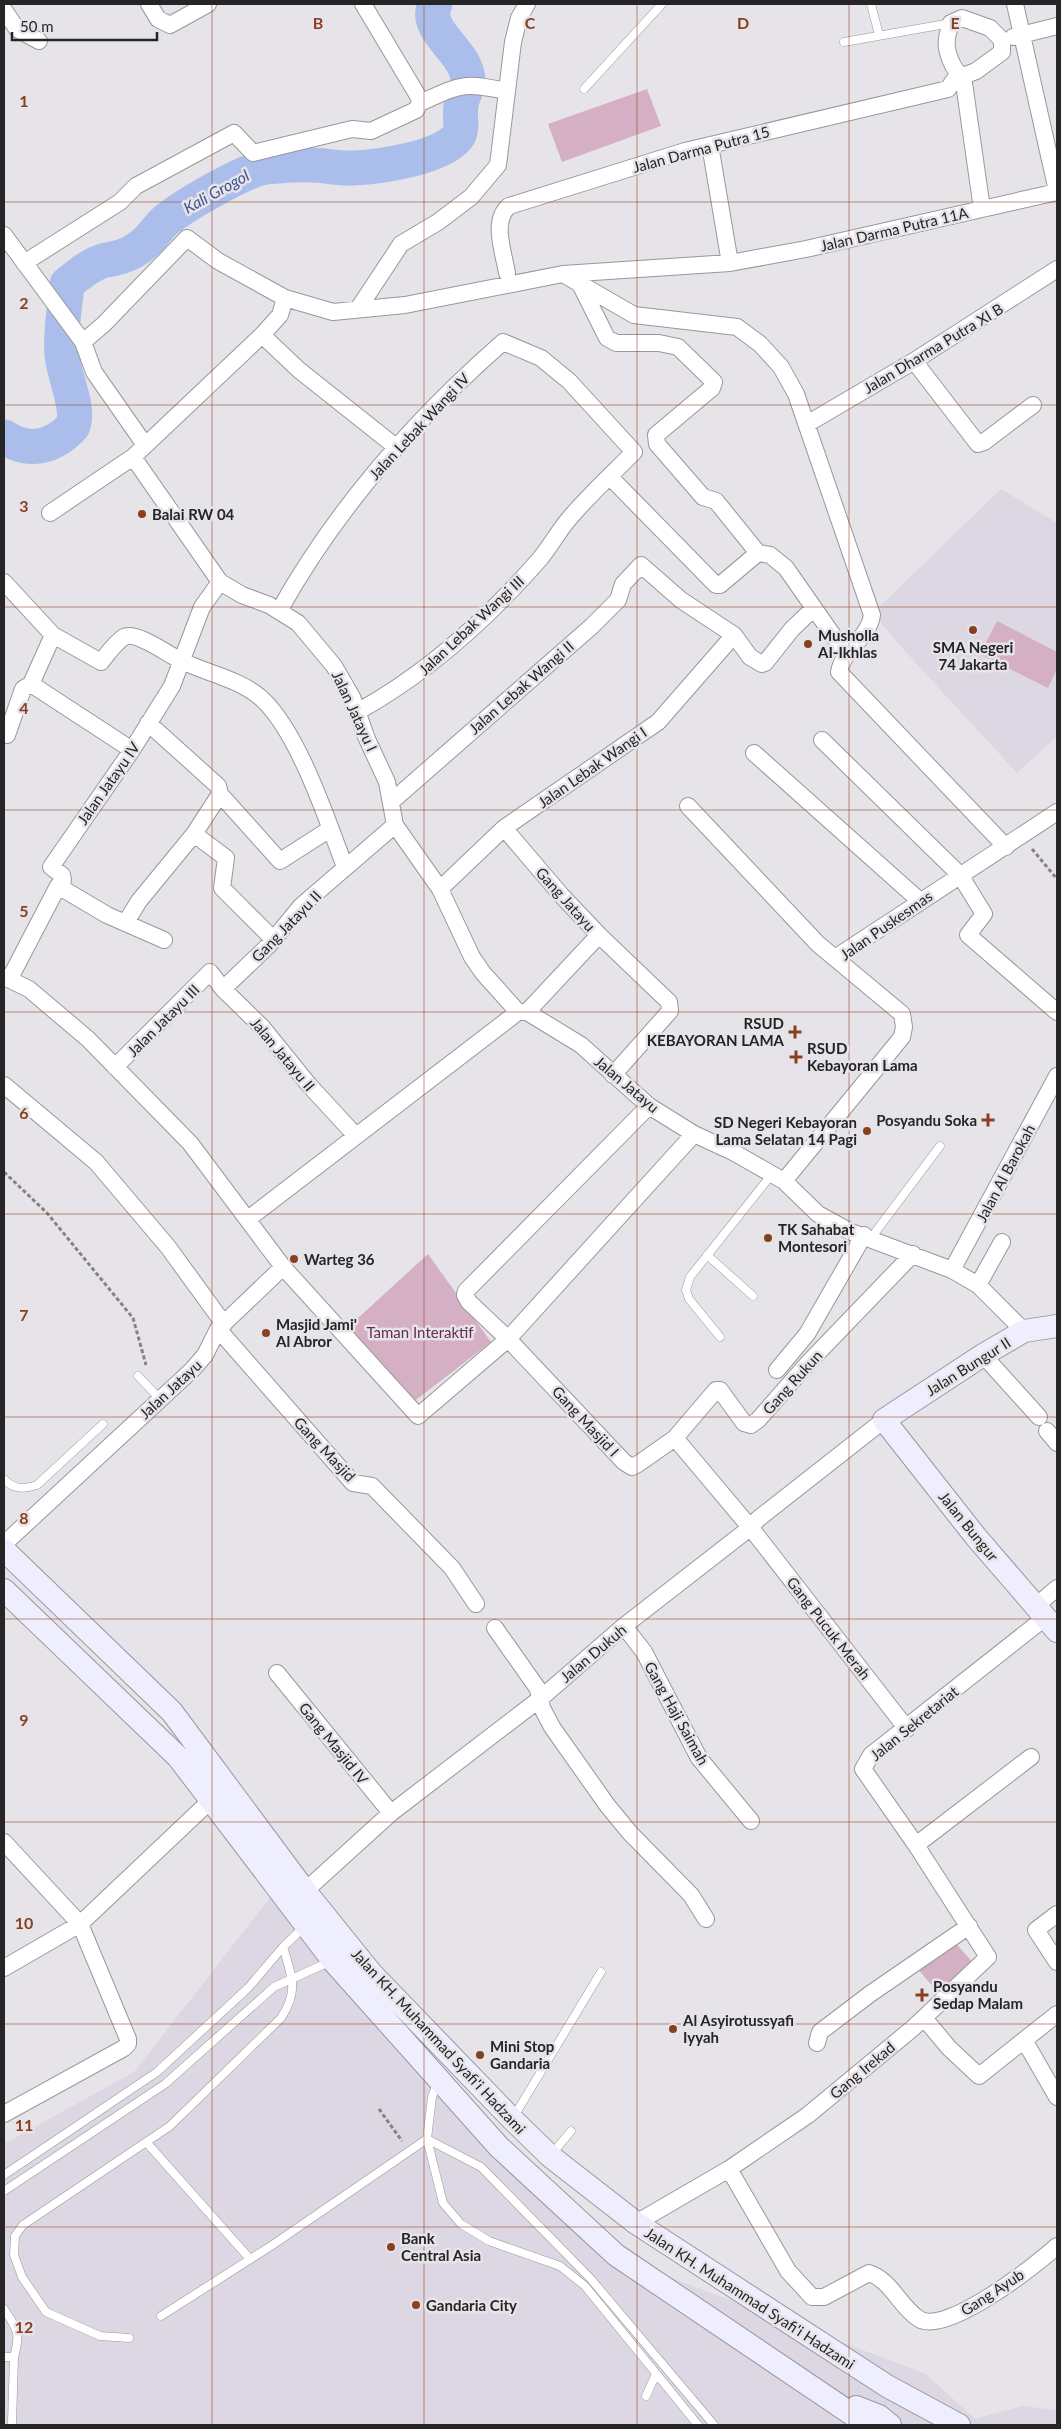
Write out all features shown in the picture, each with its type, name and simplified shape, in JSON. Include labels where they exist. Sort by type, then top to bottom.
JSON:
[{"type":"main road","name":"Jalan Bungur II","points":[[884,1420],[983,1355],[1024,1331],[1057,1326]]},
{"type":"main road","name":"Jalan Bungur","points":[[884,1420],[976,1537],[1047,1618]]},
{"type":"main road","name":"Jalan KH. Muhammad Syafi'i Hadzami","points":[[4,1550],[172,1712],[305,1891],[371,1973],[512,2119],[556,2161],[636,2223],[887,2386],[959,2425]]},
{"type":"main road","name":"Jalan KH. Muhammad Syafi'i Hadzami","points":[[4,1590],[178,1758],[333,1961],[499,2146],[616,2255],[868,2425]]},
{"type":"main road","points":[[546,2190],[556,2161]]},
{"type":"main road","points":[[924,2406],[936,2425]]},
{"type":"main road","points":[[845,2409],[858,2407],[879,2416],[890,2425]]},
{"type":"street","points":[[149,4],[158,19],[170,25],[208,4]]},
{"type":"street","points":[[363,4],[420,103]]},
{"type":"street","points":[[358,309],[401,244],[438,222],[471,198],[498,165],[513,42],[519,18],[527,4]]},
{"type":"street","points":[[1015,4],[1057,192]]},
{"type":"street","points":[[4,10],[17,28],[39,41]]},
{"type":"street","points":[[961,75],[976,71],[1002,52],[1002,40],[990,28],[962,18],[951,23],[946,41],[961,75],[982,209]]},
{"type":"street","points":[[1002,40],[1057,26]]},
{"type":"street","name":"Jalan Darma Putra 15","points":[[507,273],[498,221],[503,210],[509,206],[598,177],[710,145],[948,88],[961,75]]},
{"type":"street","points":[[24,263],[120,202],[136,186],[234,133],[253,153],[352,129],[371,131],[416,110],[420,103],[465,85],[507,91]]},
{"type":"street","points":[[710,145],[730,263]]},
{"type":"street","name":"Jalan Darma Putra 11A","points":[[83,342],[104,324],[188,238],[218,261],[285,298],[333,312],[405,305],[563,274],[730,263],[806,249],[1057,192]]},
{"type":"street","points":[[4,235],[83,342],[94,372],[145,445]]},
{"type":"street","name":"Jalan Dharma Putra XI B","points":[[807,424],[914,361],[1057,269]]},
{"type":"street","points":[[563,274],[634,315],[737,327],[760,344],[781,368],[796,394],[872,615],[869,628],[846,654],[839,671],[1006,847]]},
{"type":"street","points":[[580,284],[607,338],[616,343],[652,343],[678,347],[714,382],[712,388],[656,435],[657,444],[703,497],[716,501],[758,553],[770,555],[786,568],[846,654]]},
{"type":"street","points":[[50,513],[132,457],[262,336],[280,315],[285,298]]},
{"type":"street","points":[[262,336],[299,370],[396,447]]},
{"type":"street","name":"Jalan Lebak Wangi IV","points":[[279,611],[301,572],[335,523],[396,447],[442,396],[503,342],[541,358],[570,381],[634,452],[610,477]]},
{"type":"street","points":[[914,361],[978,444],[984,442],[1033,405]]},
{"type":"street","name":"Jalan Jatayu I","points":[[132,457],[220,582],[242,595],[279,611],[298,623],[334,666],[352,697],[388,782],[395,825],[440,888],[472,957],[483,973],[523,1012]]},
{"type":"street","points":[[610,477],[716,585],[720,585],[758,553]]},
{"type":"street","name":"Jalan Lebak Wangi III","points":[[357,712],[415,676],[465,634],[541,558],[568,519],[610,477]]},
{"type":"street","name":"Jalan Lebak Wangi II","points":[[391,802],[592,626],[618,600],[623,584],[641,565],[681,600],[734,635]]},
{"type":"street","points":[[4,582],[53,635],[101,662],[118,642],[132,635],[137,636],[181,661],[237,684],[260,697],[273,712],[292,741],[345,867]]},
{"type":"street","name":"Jalan Jatayu IV","points":[[58,886],[63,880],[62,875],[51,867],[132,750],[172,686],[202,607],[220,582]]},
{"type":"street","points":[[734,635],[750,656],[759,663],[765,663],[792,630],[813,609]]},
{"type":"street","points":[[4,733],[6,734],[24,689],[31,684],[53,635]]},
{"type":"street","name":"Jalan Lebak Wangi I","points":[[440,888],[504,828],[658,722],[734,635]]},
{"type":"street","points":[[31,684],[132,750]]},
{"type":"street","points":[[148,723],[218,786],[220,794],[280,861],[330,829]]},
{"type":"street","points":[[822,740],[960,875],[984,914],[968,935],[1057,1012]]},
{"type":"street","points":[[754,753],[920,901]]},
{"type":"street","points":[[126,922],[194,834],[220,794]]},
{"type":"street","points":[[688,806],[818,944],[835,958]]},
{"type":"street","name":"Jalan Puskesmas","points":[[778,1177],[902,1037],[904,1027],[902,1014],[835,958],[960,875],[1022,837],[1057,812]]},
{"type":"street","name":"Gang Jatayu II","points":[[223,989],[274,939],[301,906],[395,825]]},
{"type":"street","name":"Gang Jatayu","points":[[504,828],[562,896],[599,935],[523,1012]]},
{"type":"street","points":[[194,834],[226,858],[222,888],[274,939]]},
{"type":"street","points":[[164,940],[107,915],[58,886],[7,978],[29,989],[88,1038],[190,1142],[283,1266],[418,1416],[508,1339],[694,1134]]},
{"type":"street","points":[[599,935],[668,1002],[670,1011],[613,1074]]},
{"type":"street","name":"Jalan Jatayu II","points":[[210,972],[223,989],[262,1027],[309,1085],[356,1136]]},
{"type":"street","name":"Jalan Jatayu III","points":[[115,1066],[210,972]]},
{"type":"street","points":[[248,1219],[523,1012]]},
{"type":"street","name":"Jalan Jatayu","points":[[523,1012],[581,1045],[649,1106],[694,1134],[733,1152],[778,1177],[818,1214],[851,1232],[952,1270],[978,1285],[1024,1331]]},
{"type":"street","name":"Jalan Al Barokah","points":[[952,1270],[1057,1076]]},
{"type":"street","name":"Gang Masjid","points":[[4,1085],[96,1162],[168,1247],[221,1326],[353,1483],[372,1486],[452,1568],[476,1604]]},
{"type":"street","points":[[508,1339],[469,1302],[465,1295],[466,1290],[649,1106]]},
{"type":"street","points":[[777,1370],[807,1334],[867,1237]]},
{"type":"street","points":[[978,1285],[1002,1242]]},
{"type":"street","name":"Gang Rukun","points":[[675,1438],[716,1390],[720,1390],[744,1423],[751,1425],[758,1420],[809,1362],[913,1254]]},
{"type":"street","name":"Jalan Jatayu","points":[[4,1544],[157,1396],[205,1356],[221,1326],[283,1266]]},
{"type":"street","name":"Gang Masjid I","points":[[508,1339],[624,1462],[632,1467],[675,1438]]},
{"type":"street","points":[[983,1355],[1048,1430]]},
{"type":"street","name":"Jalan Dukuh","points":[[305,1891],[391,1813],[541,1698],[624,1626],[884,1420]]},
{"type":"street","points":[[675,1438],[750,1528]]},
{"type":"street","name":"Gang Pucuk Merah","points":[[750,1528],[906,1729]]},
{"type":"street","name":"Jalan Sekretariat","points":[[986,1960],[988,1954],[863,1769],[871,1755],[1047,1618],[1057,1588]]},
{"type":"street","name":"Gang Haji Saimah","points":[[624,1626],[644,1652],[700,1758],[751,1821]]},
{"type":"street","points":[[495,1628],[538,1690],[542,1708],[552,1727],[607,1805],[630,1833],[691,1895],[706,1919]]},
{"type":"street","name":"Gang Masjid IV","points":[[277,1672],[391,1813]]},
{"type":"street","points":[[916,1845],[1031,1757]]},
{"type":"street","points":[[4,1968],[80,1924],[210,1801]]},
{"type":"street","points":[[4,1842],[80,1924],[128,2039],[128,2044],[4,2114]]},
{"type":"street","points":[[1057,1914],[1036,1930],[1057,1962]]},
{"type":"street","points":[[817,2043],[820,2032],[870,1994],[969,1926]]},
{"type":"street","name":"Gang Irekad","points":[[636,2223],[729,2169],[808,2115],[924,2018],[986,1960]]},
{"type":"street","points":[[924,2018],[949,2048],[977,2074],[982,2076],[1057,2014]]},
{"type":"street","points":[[1024,2040],[1057,2097]]},
{"type":"street","name":"Gang Ayub","points":[[729,2169],[788,2271],[812,2296],[817,2298],[869,2273],[879,2277],[918,2318],[928,2322],[940,2321],[956,2316],[997,2291],[1057,2246]]},
{"type":"lane","points":[[584,89],[662,4]]},
{"type":"lane","points":[[872,4],[879,35]]},
{"type":"lane","points":[[844,42],[951,23]]},
{"type":"lane","points":[[867,1237],[940,1146]]},
{"type":"lane","points":[[720,1337],[689,1299],[686,1290],[690,1277],[778,1177]]},
{"type":"lane","points":[[707,1256],[753,1296]]},
{"type":"lane","points":[[138,1376],[157,1396]]},
{"type":"lane","points":[[4,1478],[11,1487],[24,1489],[37,1485],[102,1424]]},
{"type":"lane","points":[[4,2175],[157,2072],[248,1988],[283,1947],[305,1926]]},
{"type":"lane","points":[[128,2338],[100,2336],[46,2312],[22,2277],[14,2255],[15,2236],[23,2225],[147,2142],[179,2118],[281,2018],[291,2003],[293,1978],[283,1947]]},
{"type":"lane","points":[[4,2191],[165,2084],[260,1997],[274,1987],[333,1961]]},
{"type":"lane","points":[[512,2119],[601,1972]]},
{"type":"lane","points":[[438,2080],[432,2097],[427,2139],[443,2203],[461,2224],[489,2241],[560,2266],[585,2286],[698,2425]]},
{"type":"lane","points":[[556,2161],[571,2131]]},
{"type":"lane","points":[[161,2316],[250,2259],[427,2139]]},
{"type":"lane","points":[[427,2139],[481,2167],[590,2278],[714,2425]]},
{"type":"lane","points":[[147,2142],[250,2259]]},
{"type":"lane","points":[[4,2309],[19,2333],[20,2340],[14,2357],[12,2423]]},
{"type":"lane","points":[[4,2357],[14,2357]]},
{"type":"lane","points":[[646,2396],[656,2374]]},
{"type":"path","points":[[1022,837],[1057,879]]},
{"type":"path","points":[[4,1172],[47,1213],[133,1318],[157,1396]]},
{"type":"path","points":[[379,2109],[410,2151]]},
{"type":"shaded area","name":"SMA Negeri 74 Jakarta","points":[[1001,489],[1057,523],[1057,736],[1017,773],[902,648],[873,613]]},
{"type":"shaded area","points":[[275,1891],[616,2257],[926,2374],[975,2419],[1022,2406],[1057,2410],[1057,2425],[4,2425],[4,2144],[134,2072]]},
{"type":"green space","points":[[647,89],[661,126],[562,162],[548,124]]},
{"type":"green space","points":[[997,621],[1057,652],[1057,669],[1048,688],[980,654]]},
{"type":"green space","name":"Taman Interaktif","points":[[428,1254],[491,1342],[412,1403],[346,1329]]},
{"type":"green space","points":[[952,1939],[975,1965],[940,1995],[916,1967]]},
{"type":"waterway","name":"Kali Grogol","points":[[4,437],[23,445],[41,446],[58,439],[73,426],[75,418],[73,400],[63,362],[62,327],[67,284],[85,270],[101,262],[127,255],[134,251],[180,210],[211,191],[256,169],[300,165],[348,168],[378,166],[410,160],[440,150],[459,135],[461,105],[468,80],[461,60],[439,32],[435,23],[433,14],[435,4]]},
{"type":"place","name":"Balai RW 04","points":[[142,514]]},
{"type":"place","name":"SMA Negeri 74 Jakarta","points":[[973,630]]},
{"type":"place","name":"Musholla AI-Ikhlas","points":[[808,644]]},
{"type":"place","name":"RSUD KEBAYORAN LAMA","points":[[795,1032]]},
{"type":"place","name":"RSUD Kebayoran Lama","points":[[796,1057]]},
{"type":"place","name":"Posyandu Soka","points":[[988,1120]]},
{"type":"place","name":"SD Negeri Kebayoran Lama Selatan 14 Pagi","points":[[867,1131]]},
{"type":"place","name":"TK Sahabat Montesori","points":[[768,1238]]},
{"type":"place","name":"Warteg 36","points":[[294,1259]]},
{"type":"place","name":"Masjid Jami' Al Abror","points":[[266,1333]]},
{"type":"place","name":"Posyandu Sedap Malam","points":[[922,1995]]},
{"type":"place","name":"Al Asyirotussyafi Iyyah","points":[[673,2029]]},
{"type":"place","name":"Mini Stop Gandaria","points":[[480,2055]]},
{"type":"place","name":"Bank Central Asia","points":[[391,2247]]},
{"type":"place","name":"Gandaria City","points":[[416,2305]]}]
